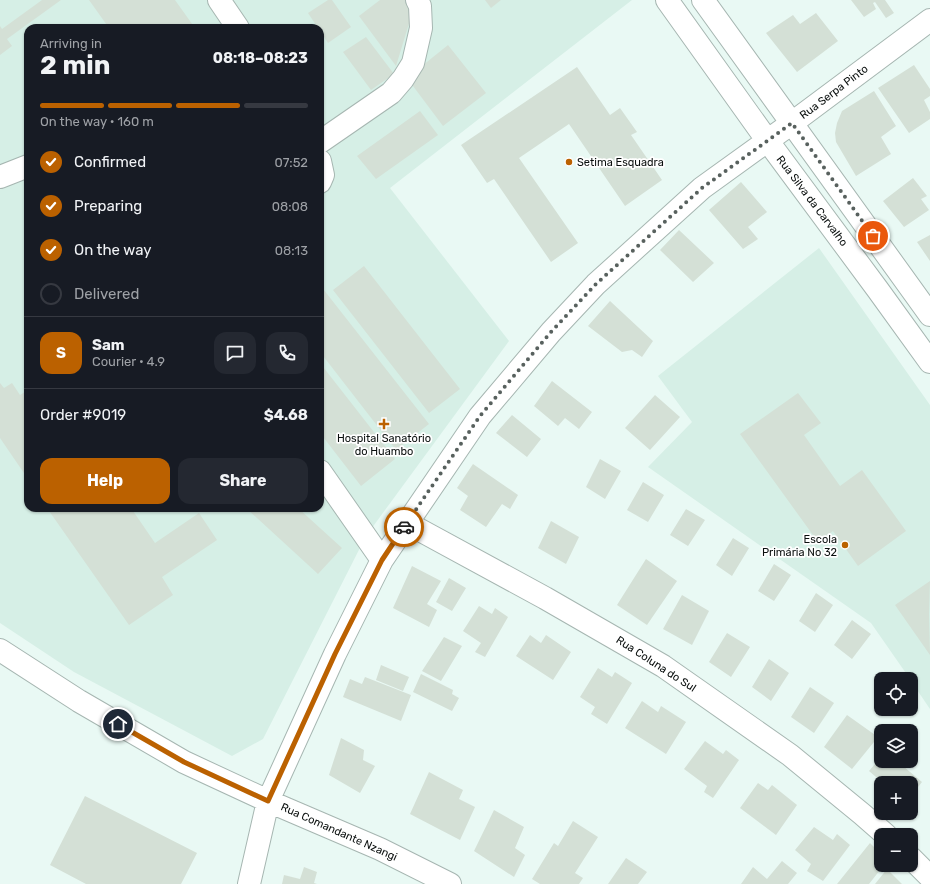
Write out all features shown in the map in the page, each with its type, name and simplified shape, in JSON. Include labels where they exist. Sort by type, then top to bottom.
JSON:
[{"type":"street","points":[[219,0],[235,24]]},
{"type":"street","points":[[324,139],[391,93],[403,79],[413,63],[421,28],[420,6],[417,0]]},
{"type":"street","name":"Rua Silva da Carvalho","points":[[667,0],[767,140],[930,362]]},
{"type":"street","points":[[680,18],[704,1],[930,315]]},
{"type":"street","name":"Rua Serpa Pinto","points":[[248,884],[268,801],[335,654],[382,560],[480,416],[551,332],[596,284],[702,188],[930,20]]},
{"type":"street","points":[[0,177],[24,168]]},
{"type":"street","points":[[878,290],[900,273]]},
{"type":"street","points":[[324,477],[382,560]]},
{"type":"street","name":"Rua Coluna do Sul","points":[[407,523],[565,609],[663,666],[790,755],[878,828]]},
{"type":"street","name":"Rua Comandante Nzangi","points":[[0,650],[79,701],[184,762],[268,801],[380,849],[450,884]]},
{"type":"street","points":[[918,865],[930,877]]},
{"type":"shaded area","name":"Hospital Sanatório do Huambo","points":[[0,0],[632,0],[390,188],[509,341],[366,536],[263,739],[232,756],[74,672],[0,623]]},
{"type":"shaded area","name":"Escola Primária No 32","points":[[819,248],[930,405],[930,709],[918,691],[918,672],[905,672],[871,623],[648,467],[692,422],[658,376]]},
{"type":"building","points":[[42,0],[61,0],[28,24],[24,24],[24,27],[7,39],[12,46],[0,55],[0,26],[2,29]]},
{"type":"building","points":[[89,0],[175,0],[192,24],[106,24]]},
{"type":"building","points":[[328,0],[332,0],[351,27],[328,43],[324,37],[324,24],[315,24],[308,13]]},
{"type":"building","points":[[380,0],[413,0],[415,4],[396,66],[359,16]]},
{"type":"building","points":[[485,0],[501,0],[491,8]]},
{"type":"building","points":[[851,0],[885,0],[894,13],[886,18],[875,2],[873,3],[876,9],[864,17]]},
{"type":"building","points":[[816,13],[838,41],[797,72],[766,33],[793,15],[800,24]]},
{"type":"building","points":[[366,37],[394,74],[371,90],[343,52]]},
{"type":"building","points":[[448,45],[486,93],[443,126],[407,78]]},
{"type":"building","points":[[914,65],[930,89],[930,96],[924,100],[930,112],[930,119],[909,133],[878,88]]},
{"type":"building","points":[[577,67],[610,115],[620,108],[637,132],[631,135],[662,180],[625,206],[569,124],[519,158],[578,243],[551,262],[494,179],[487,183],[461,145]]},
{"type":"building","points":[[874,91],[896,126],[881,137],[891,154],[856,176],[836,142],[835,133],[837,123],[842,111]]},
{"type":"building","points":[[420,111],[438,135],[376,179],[357,156]]},
{"type":"building","points":[[913,178],[927,196],[921,199],[929,210],[904,227],[883,201]]},
{"type":"building","points":[[741,182],[767,212],[748,227],[758,239],[743,249],[709,210]]},
{"type":"building","points":[[679,230],[714,263],[693,282],[660,250]]},
{"type":"building","points":[[930,235],[930,261],[917,242]]},
{"type":"building","points":[[364,266],[460,389],[429,413],[333,290]]},
{"type":"building","points":[[324,290],[429,424],[396,450],[324,357]]},
{"type":"building","points":[[610,301],[653,341],[642,357],[632,350],[622,352],[588,326]]},
{"type":"building","points":[[324,368],[395,459],[361,486],[324,438]]},
{"type":"building","points":[[552,381],[592,412],[579,429],[565,418],[558,426],[534,406]]},
{"type":"building","points":[[0,383],[4,388],[12,383],[20,395],[24,392],[24,473],[0,438]]},
{"type":"building","points":[[798,393],[821,423],[804,435],[840,486],[862,470],[906,531],[858,566],[833,531],[818,542],[740,434]]},
{"type":"building","points":[[655,395],[680,417],[650,450],[625,428]]},
{"type":"building","points":[[512,415],[541,439],[527,457],[496,433]]},
{"type":"building","points":[[600,459],[621,471],[605,499],[586,487]]},
{"type":"building","points":[[473,464],[518,495],[510,509],[502,504],[486,527],[460,510],[468,496],[457,488]]},
{"type":"building","points":[[643,482],[664,495],[648,522],[627,510]]},
{"type":"building","points":[[686,509],[705,520],[688,546],[670,535]]},
{"type":"building","points":[[50,512],[134,512],[155,543],[199,513],[217,540],[162,577],[173,595],[129,625]]},
{"type":"building","points":[[250,512],[302,512],[342,548],[318,574]]},
{"type":"building","points":[[551,521],[579,537],[566,564],[538,548]]},
{"type":"building","points":[[733,538],[749,548],[732,576],[716,565]]},
{"type":"building","points":[[646,559],[677,581],[647,625],[617,605]]},
{"type":"building","points":[[774,564],[791,575],[774,601],[758,591]]},
{"type":"building","points":[[412,566],[441,581],[427,604],[437,610],[429,627],[393,608]]},
{"type":"building","points":[[449,578],[466,588],[452,611],[436,602]]},
{"type":"building","points":[[930,581],[929,614],[930,655],[895,605]]},
{"type":"building","points":[[816,593],[833,605],[815,632],[799,621]]},
{"type":"building","points":[[682,595],[709,611],[692,645],[663,629]]},
{"type":"building","points":[[479,606],[492,614],[495,608],[508,617],[485,657],[475,652],[481,643],[463,631]]},
{"type":"building","points":[[852,620],[871,634],[852,659],[834,645]]},
{"type":"building","points":[[727,633],[750,647],[731,677],[709,662]]},
{"type":"building","points":[[530,635],[541,643],[546,635],[571,652],[553,680],[516,656]]},
{"type":"building","points":[[444,637],[462,646],[441,681],[422,671]]},
{"type":"building","points":[[769,659],[789,673],[771,701],[752,687]]},
{"type":"building","points":[[381,665],[409,677],[403,691],[376,680]]},
{"type":"building","points":[[598,668],[612,677],[615,672],[632,683],[607,724],[591,714],[595,707],[580,697]]},
{"type":"building","points":[[421,674],[453,690],[452,694],[459,698],[452,711],[413,692]]},
{"type":"building","points":[[365,677],[411,695],[401,721],[343,697],[350,679],[362,684]]},
{"type":"building","points":[[810,687],[834,703],[814,733],[791,717]]},
{"type":"building","points":[[642,701],[658,712],[661,706],[686,722],[666,754],[625,728]]},
{"type":"building","points":[[847,715],[874,734],[874,742],[852,769],[824,747]]},
{"type":"building","points":[[341,738],[364,750],[363,760],[375,766],[360,793],[329,775]]},
{"type":"building","points":[[705,741],[723,754],[726,750],[739,760],[713,798],[704,792],[707,786],[684,769]]},
{"type":"building","points":[[874,765],[874,768],[905,768],[915,776],[875,776],[869,771]]},
{"type":"building","points":[[429,772],[463,790],[459,799],[475,807],[460,840],[410,814]]},
{"type":"building","points":[[918,779],[922,782],[918,787]]},
{"type":"building","points":[[758,783],[768,790],[772,785],[797,805],[776,835],[740,808]]},
{"type":"building","points":[[85,796],[197,853],[181,884],[86,884],[50,865]]},
{"type":"building","points":[[494,810],[524,827],[515,848],[525,855],[514,877],[474,851]]},
{"type":"building","points":[[573,821],[598,837],[575,873],[583,878],[579,884],[540,884],[532,879],[554,843],[558,846]]},
{"type":"building","points":[[814,827],[833,840],[837,834],[850,845],[823,881],[807,871],[811,864],[795,850]]},
{"type":"building","points":[[870,843],[874,847],[874,872],[878,872],[869,884],[837,884]]},
{"type":"building","points":[[626,858],[647,872],[638,884],[608,884]]},
{"type":"building","points":[[782,861],[797,873],[788,884],[741,884],[753,867],[767,879]]},
{"type":"building","points":[[304,867],[317,872],[314,883],[317,884],[282,884],[284,875],[300,879]]},
{"type":"building","points":[[885,872],[890,872],[902,884],[875,884]]},
{"type":"way so far","points":[[404,527],[480,416],[551,332],[596,284],[702,188],[792,123],[873,236]]},
{"type":"place","name":"Setima Esquadra","points":[[569,162]]},
{"type":"place","name":"Hospital Sanatório do Huambo","points":[[384,424]]},
{"type":"place","name":"Escola Primária No 32","points":[[845,545]]},
{"type":"route","points":[[118,724],[184,762],[268,801],[335,654],[382,560],[404,527]]}]
